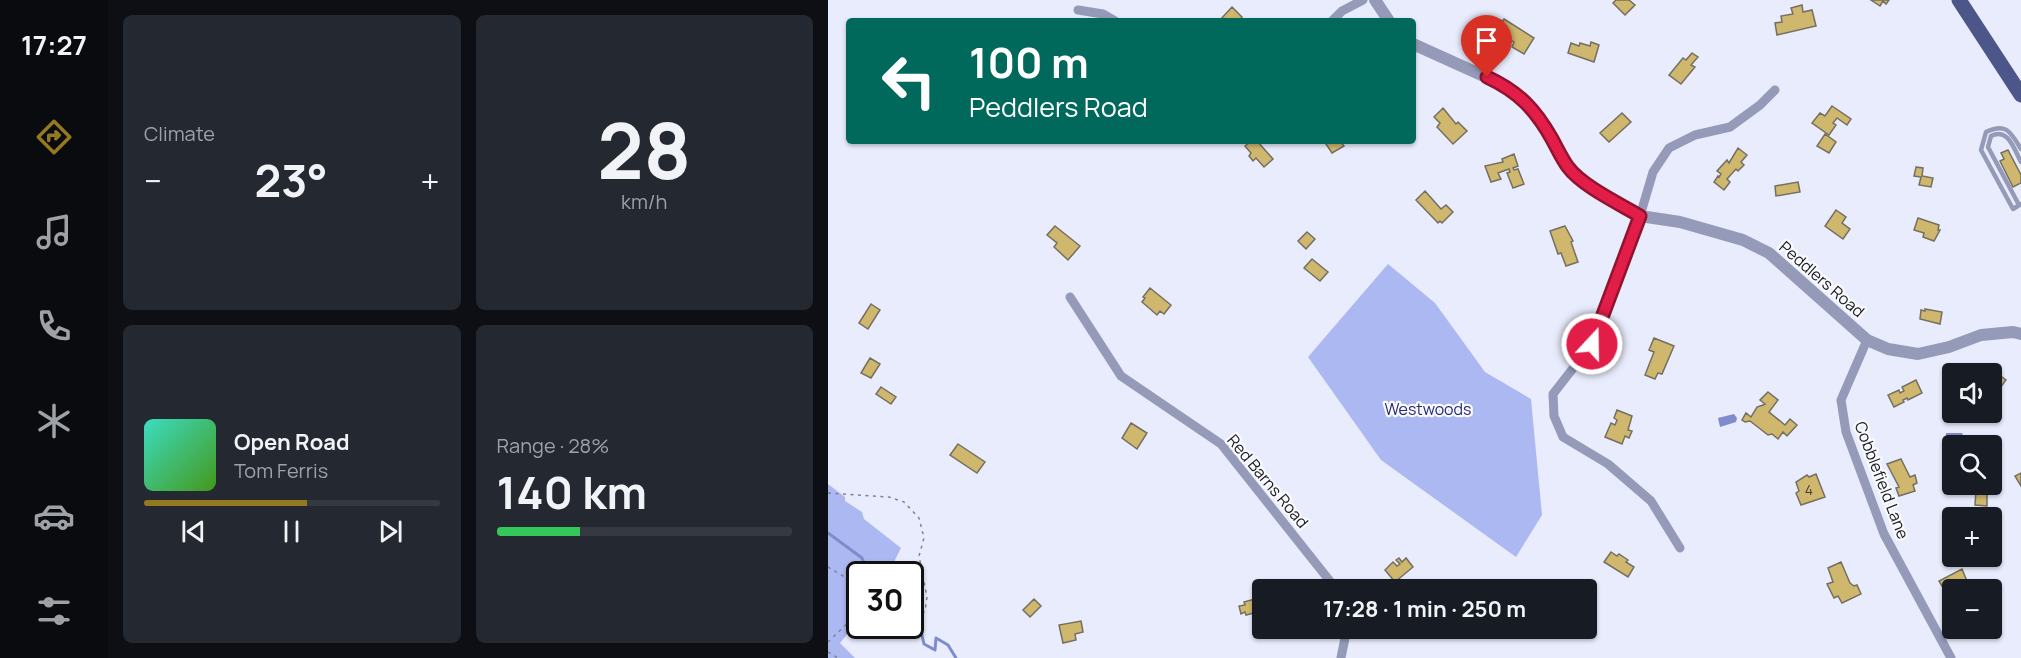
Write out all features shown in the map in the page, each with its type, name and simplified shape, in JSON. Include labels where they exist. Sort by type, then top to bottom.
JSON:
[{"type":"main road","points":[[1959,0],[2021,95]]},
{"type":"street","points":[[1335,18],[1342,11],[1363,0]]},
{"type":"street","points":[[1375,0],[1387,18]]},
{"type":"street","points":[[1078,10],[1103,14],[1110,18]]},
{"type":"street","name":"Peddlers Road","points":[[1416,45],[1506,86],[1526,101],[1542,122],[1569,168],[1590,186],[1640,216],[1680,222],[1743,240],[1769,253],[1867,340],[1888,349],[1918,354],[1949,347],[1981,335],[2013,332],[2021,334]]},
{"type":"street","points":[[1680,549],[1651,501],[1608,464],[1563,437],[1554,416],[1553,394],[1592,344],[1640,216],[1653,172],[1669,148],[1695,135],[1730,127],[1760,105],[1775,90]]},
{"type":"street","name":"Red Barns Road","points":[[1070,297],[1121,376],[1221,444],[1328,579]]},
{"type":"street","name":"Cobblefield Lane","points":[[1867,340],[1841,400],[1846,432],[1884,534],[1951,658]]},
{"type":"street","points":[[1341,658],[1345,639]]},
{"type":"lane","points":[[2021,149],[2013,135],[2006,129],[1996,128],[1986,132],[1981,150],[2013,209],[2020,205],[1988,147],[1990,136],[1997,133],[2008,137],[2021,162]]},
{"type":"path","points":[[828,493],[889,497],[904,502],[919,518],[924,538],[919,556],[920,561]]},
{"type":"path","points":[[828,567],[846,578]]},
{"type":"path","points":[[924,582],[927,597],[924,612]]},
{"type":"path","points":[[828,642],[846,626]]},
{"type":"path","points":[[828,652],[838,658]]},
{"type":"green space","name":"Westwoods","points":[[1388,264],[1435,303],[1485,372],[1531,399],[1542,515],[1516,557],[1381,460],[1308,357]]},
{"type":"green space","points":[[828,484],[845,497],[845,501],[862,512],[864,519],[901,548],[894,561],[846,561],[846,636],[840,643],[855,658],[828,658]]},
{"type":"shaded area","points":[[1734,414],[1737,418],[1736,422],[1720,427],[1718,418]]},
{"type":"shaded area","points":[[1946,433],[1962,433],[1963,435],[1946,435]]},
{"type":"building","points":[[1616,0],[1629,0],[1635,5],[1625,15],[1613,3]]},
{"type":"building","points":[[1871,0],[1889,0],[1886,4],[1883,1],[1880,6]]},
{"type":"building","points":[[1802,5],[1803,12],[1812,10],[1816,26],[1777,35],[1775,23],[1782,22],[1781,16],[1793,14],[1791,8]]},
{"type":"building","points":[[1232,7],[1242,17],[1241,18],[1222,18]]},
{"type":"building","points":[[1504,19],[1534,38],[1524,54],[1512,47],[1514,42],[1507,38],[1503,45],[1492,38],[1499,28],[1496,26],[1500,20]]},
{"type":"building","points":[[1591,42],[1599,45],[1594,62],[1568,53],[1571,43],[1590,46]]},
{"type":"building","points":[[1692,53],[1698,57],[1691,65],[1695,67],[1681,84],[1669,75],[1683,58],[1686,60]]},
{"type":"building","points":[[1832,106],[1851,119],[1847,125],[1837,118],[1833,123],[1836,125],[1829,135],[1812,123],[1820,113],[1825,116]]},
{"type":"building","points":[[1443,108],[1456,124],[1458,122],[1467,131],[1453,144],[1437,127],[1440,123],[1434,117]]},
{"type":"building","points":[[1622,113],[1631,122],[1609,142],[1600,133]]},
{"type":"building","points":[[1825,134],[1836,142],[1829,153],[1817,146]]},
{"type":"building","points":[[1260,144],[1273,159],[1264,167],[1256,158],[1253,161],[1249,156],[1251,153],[1245,146]]},
{"type":"building","points":[[1326,144],[1342,144],[1344,146],[1332,153]]},
{"type":"building","points":[[1738,148],[1747,155],[1741,162],[1744,165],[1738,171],[1736,169],[1727,179],[1730,182],[1724,190],[1714,182],[1721,174],[1717,171],[1727,160],[1729,163]]},
{"type":"building","points":[[2008,150],[2021,175],[2021,183],[2013,187],[2000,161],[2004,159],[2001,153]]},
{"type":"building","points":[[1514,154],[1518,166],[1513,168],[1518,169],[1524,184],[1513,188],[1507,173],[1510,172],[1509,169],[1498,173],[1501,179],[1491,182],[1485,166],[1503,162],[1502,159]]},
{"type":"building","points":[[1916,167],[1923,168],[1922,176],[1933,178],[1931,187],[1919,185],[1921,177],[1914,176]]},
{"type":"building","points":[[1798,182],[1800,192],[1776,196],[1775,186]]},
{"type":"building","points":[[1425,191],[1441,209],[1446,205],[1453,212],[1442,223],[1440,221],[1438,223],[1416,200]]},
{"type":"building","points":[[1836,210],[1846,217],[1842,223],[1850,229],[1843,239],[1825,226]]},
{"type":"building","points":[[1918,218],[1939,225],[1938,230],[1940,230],[1934,241],[1923,237],[1924,233],[1914,230]]},
{"type":"building","points":[[1055,226],[1080,246],[1068,260],[1054,247],[1057,243],[1047,235]]},
{"type":"building","points":[[1565,226],[1573,241],[1571,242],[1578,262],[1566,266],[1561,253],[1558,254],[1550,231]]},
{"type":"building","points":[[1307,232],[1315,239],[1306,249],[1298,241]]},
{"type":"building","points":[[1312,259],[1328,272],[1320,281],[1304,268]]},
{"type":"building","points":[[1150,288],[1171,305],[1164,314],[1160,311],[1157,315],[1142,302]]},
{"type":"building","points":[[871,304],[880,310],[868,329],[859,323]]},
{"type":"building","points":[[1925,309],[1942,312],[1940,324],[1920,319],[1921,310],[1925,311]]},
{"type":"building","points":[[1654,338],[1674,346],[1662,374],[1658,373],[1655,379],[1645,375],[1654,352],[1649,350]]},
{"type":"building","points":[[870,358],[880,364],[871,378],[861,373]]},
{"type":"building","points":[[1916,380],[1922,393],[1903,400],[1904,402],[1894,407],[1888,395],[1899,390],[1900,393],[1904,391],[1902,387]]},
{"type":"building","points":[[881,387],[896,397],[891,404],[876,394]]},
{"type":"building","points":[[1768,392],[1778,400],[1769,412],[1785,425],[1790,419],[1797,425],[1787,436],[1783,432],[1778,439],[1772,434],[1768,435],[1750,421],[1742,420],[1746,413],[1751,417],[1757,407],[1765,404],[1760,400]]},
{"type":"building","points":[[1617,410],[1632,416],[1628,430],[1632,431],[1629,438],[1625,436],[1622,444],[1605,437],[1611,423],[1615,425],[1617,420],[1614,418]]},
{"type":"building","points":[[1131,423],[1147,433],[1137,449],[1122,438]]},
{"type":"building","points":[[958,444],[985,462],[977,473],[950,455]]},
{"type":"building","points":[[1901,459],[1910,477],[1915,475],[1917,483],[1913,485],[1915,491],[1899,496],[1896,488],[1899,487],[1887,464]]},
{"type":"building","points":[[2021,473],[2021,486],[2015,476]]},
{"type":"building","points":[[1816,474],[1825,497],[1801,505],[1796,493],[1799,491],[1796,482],[1807,475],[1809,477]]},
{"type":"building","points":[[1976,495],[1987,495],[1987,506],[1975,505]]},
{"type":"building","points":[[1611,552],[1617,556],[1619,554],[1634,567],[1628,577],[1604,562]]},
{"type":"building","points":[[1399,558],[1402,562],[1406,558],[1413,567],[1399,579],[1392,579],[1385,570],[1393,562],[1397,566],[1400,564],[1396,560]]},
{"type":"building","points":[[1841,562],[1850,583],[1857,585],[1861,594],[1842,603],[1838,596],[1834,598],[1827,584],[1833,582],[1828,568]]},
{"type":"building","points":[[1962,569],[1966,579],[1943,579]]},
{"type":"building","points":[[1034,599],[1041,606],[1030,617],[1023,610]]},
{"type":"building","points":[[1252,600],[1252,614],[1246,615],[1245,612],[1241,614],[1239,606],[1245,605],[1244,602]]},
{"type":"building","points":[[1081,621],[1083,632],[1075,634],[1076,640],[1063,643],[1059,625]]},
{"type":"waterway","points":[[828,533],[863,561]]},
{"type":"waterway","points":[[923,639],[924,644],[935,650],[936,638],[948,645],[956,658]]},
{"type":"route","points":[[1487,77],[1506,86],[1526,101],[1542,122],[1569,168],[1590,186],[1640,216],[1592,344]]}]
